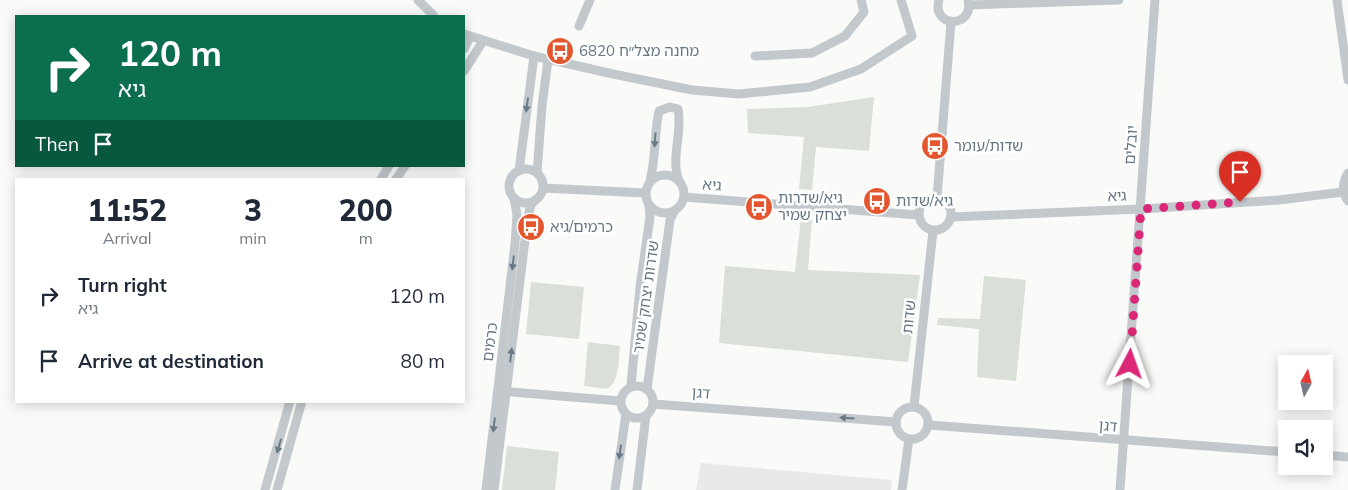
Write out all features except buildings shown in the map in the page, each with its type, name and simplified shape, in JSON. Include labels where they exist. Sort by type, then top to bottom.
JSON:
[{"type":"street","points":[[418,0],[433,15]]},
{"type":"street","points":[[579,26],[590,0]]},
{"type":"street","points":[[755,56],[812,53],[845,36],[864,12],[861,0]]},
{"type":"street","points":[[467,36],[548,60],[692,90],[739,94],[810,87],[861,70],[912,36],[901,0]]},
{"type":"street","points":[[939,0],[939,13],[951,22],[964,18],[967,14],[969,3],[1119,0]]},
{"type":"street","name":"יובלים","points":[[1120,490],[1155,0]]},
{"type":"street","points":[[1337,0],[1348,80]]},
{"type":"street","points":[[937,198],[951,22]]},
{"type":"street","points":[[465,69],[482,41]]},
{"type":"street","points":[[519,171],[534,56]]},
{"type":"street","points":[[537,173],[542,106],[548,60]]},
{"type":"street","points":[[670,107],[678,109],[680,119],[676,163],[679,181],[683,188],[684,197],[675,210],[664,213],[658,212],[649,205],[646,193],[650,181],[658,119],[660,112],[670,107]]},
{"type":"street","points":[[381,178],[388,167]]},
{"type":"street","points":[[397,178],[404,167]]},
{"type":"street","points":[[528,169],[537,173],[543,188],[539,197],[525,203],[514,198],[510,191],[510,182],[515,174],[528,169]]},
{"type":"street","points":[[1348,173],[1344,180],[1343,192],[1348,201]]},
{"type":"street","points":[[650,181],[664,175],[670,175],[679,181]]},
{"type":"street","points":[[543,188],[646,193]]},
{"type":"street","name":"גיא","points":[[951,217],[1141,209],[1280,200],[1343,192]]},
{"type":"street","name":"גיא","points":[[684,197],[918,215]]},
{"type":"street","name":"כרמים","points":[[494,490],[516,244],[517,215],[514,198]]},
{"type":"street","points":[[937,198],[946,202],[951,212],[951,217],[950,222],[943,229],[933,231],[923,226],[918,215],[924,202],[928,199],[937,198]]},
{"type":"street","name":"כרמים","points":[[486,490],[528,216],[531,205],[535,200]]},
{"type":"street","name":"שדרות יצחק שמיר","points":[[631,386],[640,287],[650,217],[649,205]]},
{"type":"street","name":"שדרות יצחק שמיר","points":[[647,389],[670,220],[675,210]]},
{"type":"street","name":"שדות","points":[[914,406],[933,231]]},
{"type":"street","points":[[637,490],[646,415],[653,404],[651,394],[647,389],[640,386],[631,386],[624,392],[620,401],[622,408],[626,414],[634,418],[646,415]]},
{"type":"street","points":[[502,391],[620,401]]},
{"type":"street","points":[[265,490],[289,403]]},
{"type":"street","points":[[277,490],[301,403]]},
{"type":"street","name":"דגן","points":[[653,404],[896,422]]},
{"type":"street","points":[[914,406],[925,413],[928,425],[922,436],[909,439],[899,433],[896,422],[902,410],[914,406]]},
{"type":"street","points":[[615,490],[626,414]]},
{"type":"street","name":"דגן","points":[[928,425],[1278,451]]},
{"type":"street","points":[[902,490],[909,439]]},
{"type":"street","points":[[1348,450],[1348,462]]},
{"type":"street","points":[[1333,456],[1348,457]]},
{"type":"shaded area","points":[[874,97],[869,151],[816,147],[812,190],[799,189],[804,137],[748,133],[747,109],[808,107]]},
{"type":"shaded area","points":[[801,218],[812,219],[808,270],[920,275],[908,362],[719,343],[725,266],[795,272]]},
{"type":"shaded area","points":[[984,276],[1026,280],[1016,381],[977,377],[979,329],[937,325],[938,318],[980,319]]},
{"type":"shaded area","points":[[531,282],[584,287],[579,339],[526,334]]},
{"type":"shaded area","points":[[588,342],[620,346],[616,375],[612,385],[608,388],[584,386]]},
{"type":"shaded area","points":[[507,446],[559,452],[555,490],[502,490]]},
{"type":"shaded area","points":[[701,463],[892,480],[891,490],[696,490]]},
{"type":"place","name":"מחנה מצל״ח 6820","points":[[560,51]]},
{"type":"place","name":"שדות/עומר","points":[[935,146]]},
{"type":"place","name":"גיא/שדות","points":[[877,201]]},
{"type":"place","name":"גיא/שדרות יצחק שמיר","points":[[759,207]]},
{"type":"place","name":"כרמים/גיא","points":[[531,227]]},
{"type":"route","points":[[1130,364],[1141,209],[1240,202]]}]
